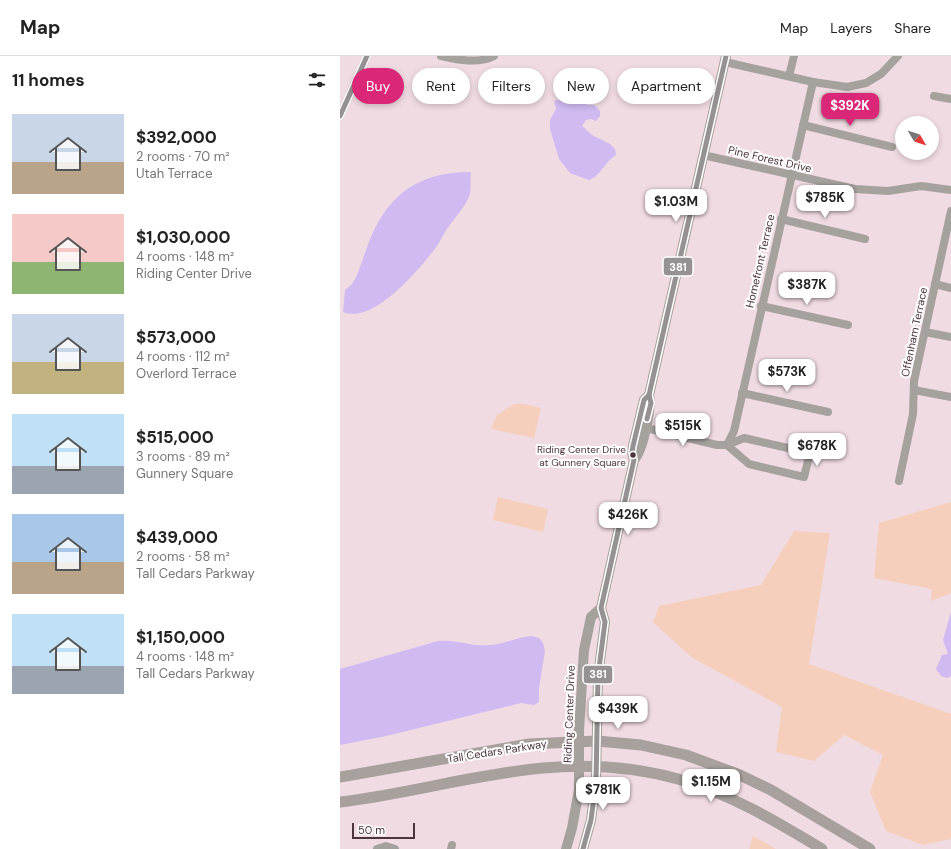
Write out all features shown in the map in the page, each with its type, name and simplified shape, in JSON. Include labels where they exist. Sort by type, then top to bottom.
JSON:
[{"type":"main road","name":"Tall Cedars Parkway","points":[[340,777],[529,744],[579,740],[641,745],[686,755],[710,763],[771,790],[870,849]]},
{"type":"main road","points":[[340,802],[542,768],[611,767],[679,779],[705,788],[768,818],[822,849]]},
{"type":"street","points":[[340,116],[367,56]]},
{"type":"street","points":[[441,56],[462,61],[489,59],[494,56]]},
{"type":"street","points":[[789,76],[794,56]]},
{"type":"street","points":[[725,59],[813,82],[835,86],[858,86],[881,74],[898,56]]},
{"type":"street","name":"Riding Center Drive","points":[[566,849],[576,810],[579,790],[579,740],[582,680],[588,628],[591,617],[600,608],[634,460],[639,454],[643,427],[651,402],[649,395],[725,59]]},
{"type":"street","name":"Homefront Terrace","points":[[727,445],[734,431],[761,306],[813,82]]},
{"type":"street","points":[[934,96],[951,99]]},
{"type":"street","points":[[803,125],[892,147]]},
{"type":"street","name":"Pine Forest Drive","points":[[703,155],[867,191],[888,191],[921,186],[951,190]]},
{"type":"street","name":"Offenham Terrace","points":[[898,481],[913,414],[914,381],[935,284],[948,240],[951,211]]},
{"type":"street","points":[[781,219],[865,239]]},
{"type":"street","points":[[935,284],[951,288]]},
{"type":"street","points":[[761,306],[848,325]]},
{"type":"street","points":[[925,332],[951,337]]},
{"type":"street","points":[[914,390],[951,397]]},
{"type":"street","points":[[742,393],[828,412]]},
{"type":"street","name":"Riding Center Drive","points":[[634,460],[632,452],[633,446],[644,400],[649,395]]},
{"type":"street","points":[[643,427],[717,445],[727,445],[744,438],[810,453],[804,477],[749,464],[727,445]]},
{"type":"street","name":"Riding Center Drive","points":[[583,849],[591,820],[596,767],[598,676],[605,622],[600,608]]},
{"type":"street","points":[[378,849],[386,846],[395,849]]},
{"type":"shaded area","points":[[555,104],[586,104],[594,105],[600,111],[600,116],[596,121],[591,119],[586,120],[582,126],[592,135],[610,144],[615,149],[616,155],[597,175],[589,180],[570,173],[559,159],[550,129],[550,120],[556,109]]},
{"type":"shaded area","points":[[471,172],[470,194],[467,201],[447,228],[436,247],[417,270],[393,294],[380,304],[367,311],[355,314],[343,312],[345,290],[349,287],[358,273],[372,234],[391,204],[403,192],[417,183],[432,177],[451,173]]},
{"type":"shaded area","points":[[514,404],[524,404],[541,408],[534,438],[491,429],[497,415]]},
{"type":"shaded area","points":[[498,497],[548,509],[543,532],[493,520]]},
{"type":"shaded area","points":[[951,502],[951,593],[931,601],[932,589],[874,578],[879,523]]},
{"type":"shaded area","points":[[794,531],[830,533],[809,664],[951,714],[951,839],[923,845],[886,831],[870,792],[883,755],[844,735],[814,761],[776,752],[782,707],[691,657],[653,622],[659,606],[761,585]]},
{"type":"shaded area","points":[[951,612],[951,676],[947,678],[941,676],[936,669],[942,655],[948,654],[943,640]]},
{"type":"shaded area","points":[[532,636],[539,638],[543,643],[545,651],[539,688],[539,702],[534,705],[521,703],[386,736],[340,745],[340,669],[438,641],[490,645]]},
{"type":"shaded area","points":[[753,836],[776,849],[749,849]]},
{"type":"transit line","name":"381","points":[[340,116],[367,56]]},
{"type":"transit line","name":"381","points":[[647,419],[651,403],[649,395],[726,56]]},
{"type":"transit line","name":"381","points":[[583,849],[591,820],[596,782],[598,676],[605,622],[601,608],[634,460],[632,452],[633,446],[644,400],[649,395]]},
{"type":"place","name":"Riding Center Drive at Gunnery Square","points":[[633,455]]}]
